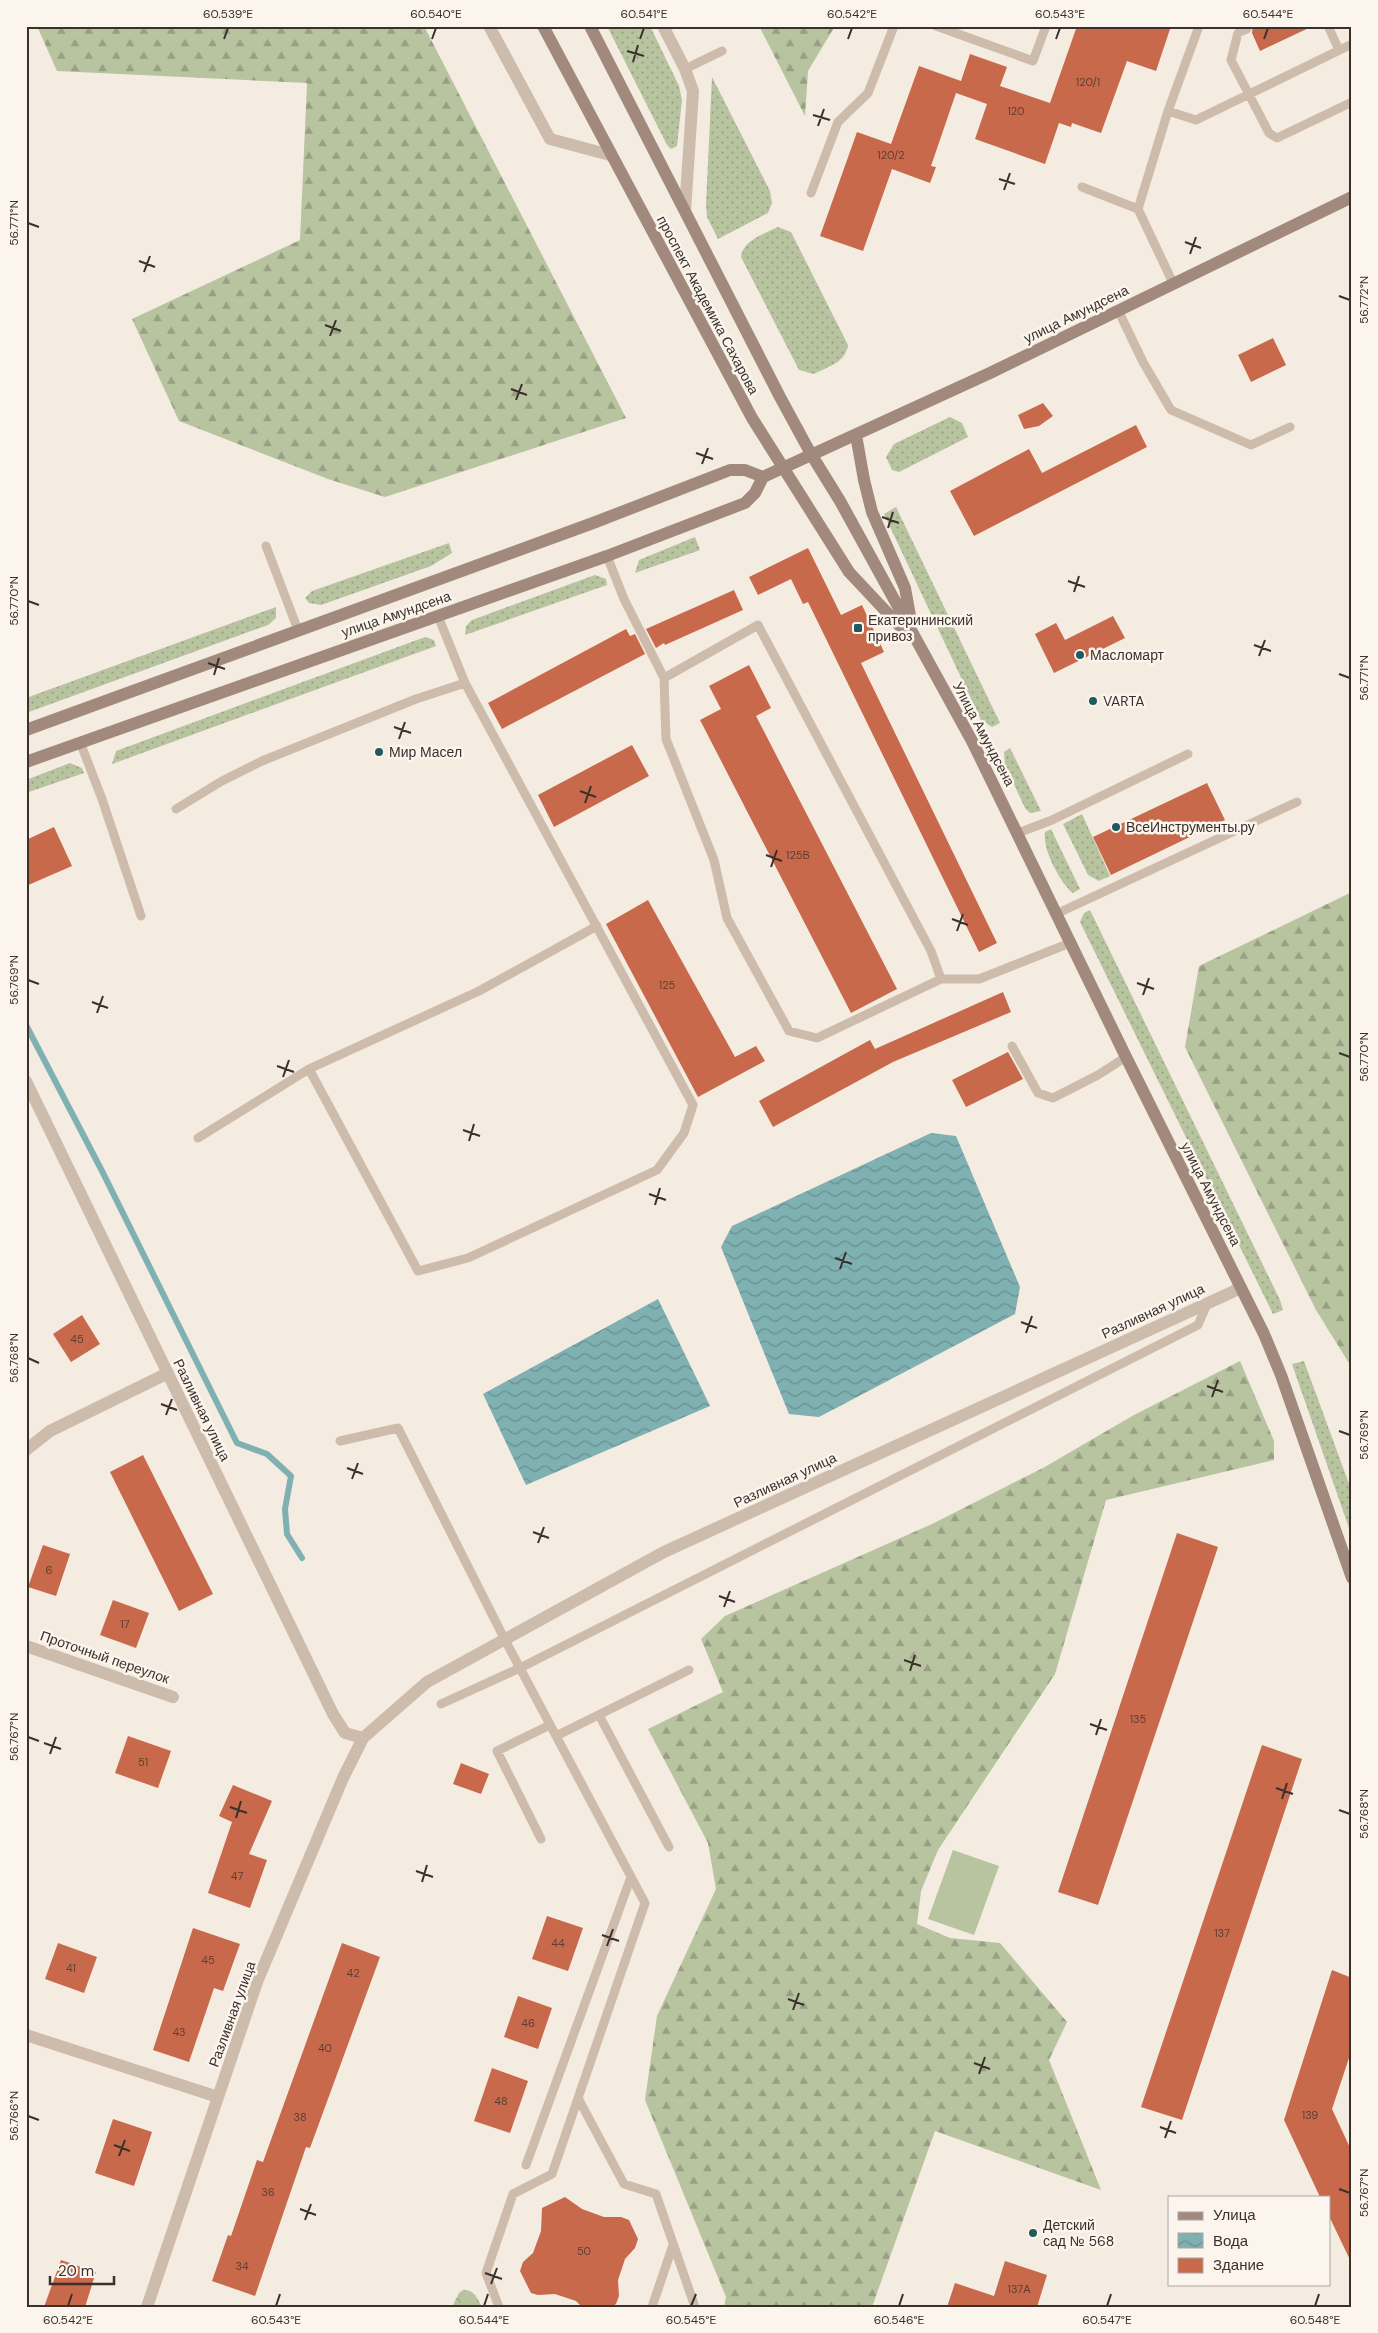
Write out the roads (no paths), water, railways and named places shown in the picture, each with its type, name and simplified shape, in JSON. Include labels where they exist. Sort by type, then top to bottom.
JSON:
[{"type":"street","points":[[489,26],[550,139],[610,155]]},
{"type":"street","name":"проспект Академика Сахарова","points":[[543,26],[748,412],[783,467]]},
{"type":"street","name":"проспект Академика Сахарова","points":[[590,26],[811,454]]},
{"type":"street","name":"проспект Академика Сахарова","points":[[662,26],[685,69],[693,91],[685,211]]},
{"type":"street","name":"улица Амундсена","points":[[26,762],[608,556],[745,503],[755,493],[763,477],[856,435],[1352,197]]},
{"type":"street","points":[[856,435],[872,512],[905,588],[912,631]]},
{"type":"street","points":[[811,454],[840,501],[922,650]]},
{"type":"street","points":[[783,467],[848,572],[922,650]]},
{"type":"street","name":"улица Амундсена","points":[[26,730],[594,523],[730,470],[745,470],[763,477]]},
{"type":"street","name":"Улица Амундсена","points":[[922,650],[972,740],[1018,833]]},
{"type":"street","name":"улица Амундсена","points":[[1018,833],[1070,943],[1241,1288],[1281,1375],[1348,1555],[1352,1578]]},
{"type":"street","name":"Разливная улица","points":[[26,1081],[32,1107],[168,1374],[333,1714],[345,1733],[363,1738]]},
{"type":"street","name":"Разливная улица","points":[[146,2307],[257,1982],[343,1778],[363,1738],[428,1682],[664,1552],[1241,1288]]},
{"type":"street","points":[[26,1450],[50,1431],[168,1374]]},
{"type":"street","name":"Проточный переулок","points":[[26,1646],[173,1698]]},
{"type":"street","points":[[26,2035],[218,2097]]},
{"type":"lane","points":[[811,193],[838,122],[868,93],[894,26]]},
{"type":"lane","points":[[936,26],[1033,61],[1046,26]]},
{"type":"lane","points":[[1173,283],[1138,209],[1168,111],[1199,26]]},
{"type":"lane","points":[[1328,26],[1339,50]]},
{"type":"lane","points":[[1247,28],[1238,34],[1231,60],[1269,133],[1277,138],[1352,102]]},
{"type":"lane","points":[[1168,111],[1196,120],[1352,44]]},
{"type":"lane","points":[[685,69],[722,51]]},
{"type":"lane","points":[[1082,187],[1138,209]]},
{"type":"lane","points":[[1118,310],[1143,362],[1171,410],[1251,445],[1290,427]]},
{"type":"lane","points":[[266,546],[298,630]]},
{"type":"lane","points":[[608,556],[624,599],[664,678],[666,739],[714,860],[727,918],[789,1031],[817,1038],[941,980],[979,979],[1070,943]]},
{"type":"lane","points":[[309,1068],[418,1271],[468,1258],[657,1170],[684,1133],[693,1105],[465,683],[438,616]]},
{"type":"lane","points":[[664,678],[758,625],[932,951],[941,980]]},
{"type":"lane","points":[[176,809],[222,780],[262,762],[416,699],[465,683]]},
{"type":"lane","points":[[80,742],[102,799],[141,916]]},
{"type":"lane","points":[[1018,833],[1052,820],[1188,754]]},
{"type":"lane","points":[[1056,914],[1297,802]]},
{"type":"lane","points":[[198,1138],[309,1068],[479,991],[597,926]]},
{"type":"lane","points":[[1012,1046],[1038,1093],[1053,1098],[1098,1075],[1126,1057]]},
{"type":"lane","points":[[441,1704],[520,1668],[1198,1325],[1208,1302]]},
{"type":"lane","points":[[340,1441],[398,1428],[505,1640],[645,1903],[552,2174],[513,2194],[486,2273],[499,2307]]},
{"type":"lane","points":[[556,1736],[689,1670]]},
{"type":"lane","points":[[599,1715],[668,1847]]},
{"type":"lane","points":[[541,1839],[497,1752],[550,1726]]},
{"type":"lane","points":[[526,2165],[631,1878]]},
{"type":"lane","points":[[578,2098],[624,2184],[656,2194],[695,2307]]},
{"type":"lane","points":[[652,2307],[673,2245]]},
{"type":"water","points":[[931,1133],[956,1136],[1020,1287],[1015,1314],[819,1417],[789,1414],[721,1247],[732,1226]]},
{"type":"water","points":[[658,1299],[710,1406],[526,1485],[483,1394]]},
{"type":"waterway","points":[[26,1025],[102,1171],[237,1443],[267,1454],[291,1476],[285,1509],[287,1534],[302,1558]]},
{"type":"place","name":"Екатерининский привоз","points":[[858,628]]},
{"type":"place","name":"Масломарт","points":[[1080,655]]},
{"type":"place","name":"VARTA","points":[[1093,701]]},
{"type":"place","name":"Мир Масел","points":[[379,752]]},
{"type":"place","name":"ВсеИнструменты.ру","points":[[1116,827]]},
{"type":"place","name":"Детский сад № 568","points":[[1033,2233]]}]
